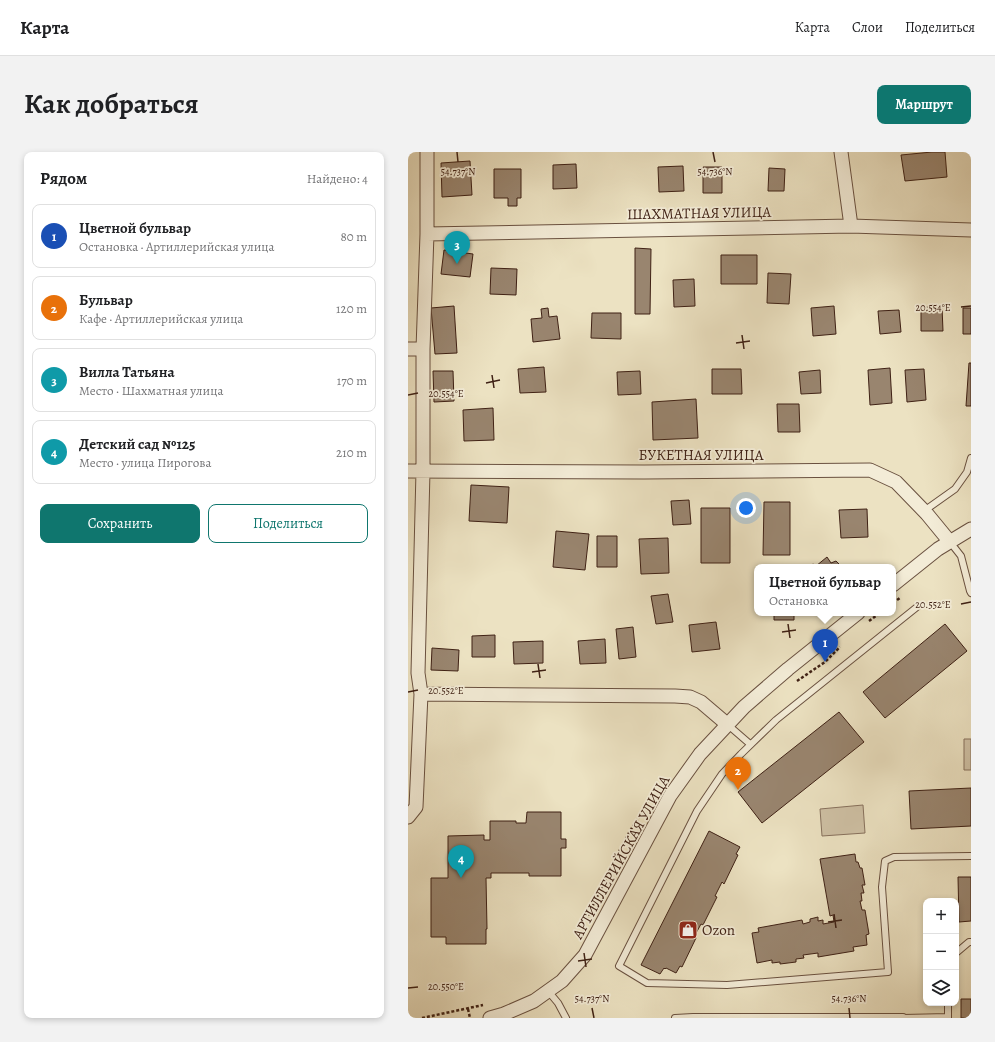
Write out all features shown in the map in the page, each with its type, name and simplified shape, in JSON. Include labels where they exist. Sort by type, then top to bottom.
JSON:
[{"type":"street","points":[[412,812],[421,694],[413,673],[422,471],[423,349],[428,152]]},
{"type":"street","points":[[841,152],[851,226]]},
{"type":"street","name":"ШАХМАТНАЯ УЛИЦА","points":[[427,234],[851,226],[971,230]]},
{"type":"street","points":[[408,349],[423,349]]},
{"type":"street","name":"БУКЕТНАЯ УЛИЦА","points":[[408,471],[644,472],[870,470],[896,482],[924,511],[950,542]]},
{"type":"street","points":[[896,583],[938,549],[971,529]]},
{"type":"street","name":"АРТИЛЛЕРИЙСКАЯ УЛИЦА","points":[[490,1018],[504,1014],[534,1001],[562,981],[585,955],[670,796],[700,754],[744,707],[782,674],[854,616]]},
{"type":"street","points":[[421,694],[690,697],[701,702],[728,725]]},
{"type":"lane","points":[[924,511],[955,489],[966,472],[971,458]]},
{"type":"lane","points":[[950,542],[961,556],[971,593]]},
{"type":"lane","points":[[917,607],[776,720],[750,744],[722,774],[697,811],[619,966],[647,983],[727,985],[888,972],[882,887],[885,861],[894,857],[971,856]]},
{"type":"lane","points":[[728,725],[750,744]]},
{"type":"lane","points":[[959,950],[971,942]]},
{"type":"lane","points":[[548,991],[558,1003],[566,1018]]},
{"type":"lane","points":[[675,1018],[948,1018],[948,1006]]},
{"type":"path","points":[[896,601],[904,595]]},
{"type":"path","points":[[468,1009],[470,1018]]},
{"type":"shaded area","points":[[964,739],[971,739],[971,770],[964,770]]},
{"type":"shaded area","points":[[863,805],[865,833],[822,836],[820,809]]},
{"type":"building","points":[[945,152],[947,177],[905,181],[901,155]]},
{"type":"building","points":[[470,161],[472,195],[442,197],[441,163]]},
{"type":"building","points":[[576,164],[577,188],[553,189],[553,165]]},
{"type":"building","points":[[683,166],[684,191],[659,192],[658,167]]},
{"type":"building","points":[[703,167],[722,167],[722,193],[703,193]]},
{"type":"building","points":[[769,168],[785,169],[784,191],[768,191]]},
{"type":"building","points":[[494,169],[521,169],[521,198],[517,198],[517,206],[508,206],[508,198],[494,198]]},
{"type":"building","points":[[635,248],[651,249],[650,314],[635,314]]},
{"type":"building","points":[[444,250],[473,254],[470,277],[441,274]]},
{"type":"building","points":[[721,255],[757,255],[757,284],[721,284]]},
{"type":"building","points":[[491,268],[517,269],[516,295],[490,294]]},
{"type":"building","points":[[768,273],[791,274],[789,304],[767,303]]},
{"type":"building","points":[[694,279],[695,306],[674,307],[673,280]]},
{"type":"building","points":[[454,306],[457,353],[435,354],[431,308]]},
{"type":"building","points":[[834,306],[836,334],[813,336],[811,308]]},
{"type":"building","points":[[921,307],[942,307],[943,331],[921,331]]},
{"type":"building","points":[[548,308],[549,317],[557,316],[560,339],[533,342],[531,319],[542,318],[541,309]]},
{"type":"building","points":[[963,308],[971,308],[971,334],[963,334]]},
{"type":"building","points":[[899,310],[901,332],[880,334],[878,311]]},
{"type":"building","points":[[592,313],[621,313],[621,339],[591,338]]},
{"type":"building","points":[[969,363],[971,363],[971,406],[966,406]]},
{"type":"building","points":[[544,367],[546,392],[520,393],[518,369]]},
{"type":"building","points":[[890,368],[892,403],[870,405],[868,370]]},
{"type":"building","points":[[712,369],[741,369],[742,394],[712,394]]},
{"type":"building","points":[[924,369],[926,400],[907,402],[905,370]]},
{"type":"building","points":[[820,370],[821,393],[801,394],[799,372]]},
{"type":"building","points":[[433,371],[453,371],[454,401],[434,402]]},
{"type":"building","points":[[640,371],[641,394],[618,395],[617,372]]},
{"type":"building","points":[[696,399],[698,438],[653,440],[652,402]]},
{"type":"building","points":[[777,404],[799,404],[800,432],[778,432]]},
{"type":"building","points":[[493,408],[494,440],[464,441],[463,410]]},
{"type":"building","points":[[471,485],[509,487],[507,523],[469,521]]},
{"type":"building","points":[[689,500],[691,524],[673,525],[671,501]]},
{"type":"building","points":[[764,502],[790,502],[790,555],[763,555]]},
{"type":"building","points":[[701,508],[730,508],[730,563],[701,563]]},
{"type":"building","points":[[867,509],[868,537],[841,538],[839,510]]},
{"type":"building","points":[[556,531],[589,534],[585,570],[553,567]]},
{"type":"building","points":[[597,536],[617,536],[617,567],[597,567]]},
{"type":"building","points":[[668,538],[669,573],[641,574],[639,539]]},
{"type":"building","points":[[827,557],[831,563],[836,561],[839,564],[818,564]]},
{"type":"building","points":[[668,594],[673,622],[656,624],[651,596]]},
{"type":"building","points":[[774,616],[794,616],[794,620],[774,620]]},
{"type":"building","points":[[716,622],[720,649],[692,652],[689,625]]},
{"type":"building","points":[[945,624],[967,651],[885,718],[863,692]]},
{"type":"building","points":[[633,627],[636,657],[619,659],[616,629]]},
{"type":"building","points":[[495,635],[495,657],[472,657],[472,636]]},
{"type":"building","points":[[605,639],[606,663],[580,664],[578,641]]},
{"type":"building","points":[[543,641],[543,663],[514,664],[513,642]]},
{"type":"building","points":[[432,648],[459,650],[458,671],[431,670]]},
{"type":"building","points":[[839,712],[864,742],[762,823],[738,792]]},
{"type":"building","points":[[971,788],[971,826],[911,829],[909,791]]},
{"type":"building","points":[[527,812],[561,812],[561,839],[566,839],[566,848],[561,848],[561,876],[529,876],[529,873],[491,873],[491,878],[486,878],[486,944],[446,944],[446,937],[431,937],[431,878],[448,878],[448,836],[484,835],[484,840],[490,840],[490,821],[516,821],[516,823],[526,823]]},
{"type":"building","points":[[709,831],[740,847],[736,854],[738,855],[724,884],[722,882],[715,896],[717,897],[703,925],[701,924],[694,937],[696,938],[682,967],[680,966],[676,973],[664,968],[660,974],[641,965]]},
{"type":"building","points":[[855,854],[856,862],[858,862],[860,868],[862,868],[865,885],[862,885],[864,893],[861,893],[862,901],[860,901],[862,910],[865,910],[869,934],[866,935],[867,945],[853,947],[854,951],[818,957],[818,953],[803,955],[804,958],[796,959],[796,962],[780,964],[780,962],[772,963],[772,960],[757,963],[752,933],[759,932],[758,928],[802,920],[803,924],[810,922],[810,919],[818,917],[818,921],[823,920],[823,924],[834,922],[833,915],[830,916],[820,859]]},
{"type":"building","points":[[958,877],[971,877],[971,921],[959,922]]},
{"type":"building","points":[[961,999],[971,999],[971,1018],[961,1018]]},
{"type":"place","name":"Вилла Татьяна","points":[[457,264]]},
{"type":"place","name":"Цветной бульвар","points":[[825,662]]},
{"type":"place","name":"Бульвар","points":[[738,790]]},
{"type":"place","name":"Детский сад №125","points":[[461,878]]},
{"type":"place","name":"Ozon","points":[[688,930]]}]
